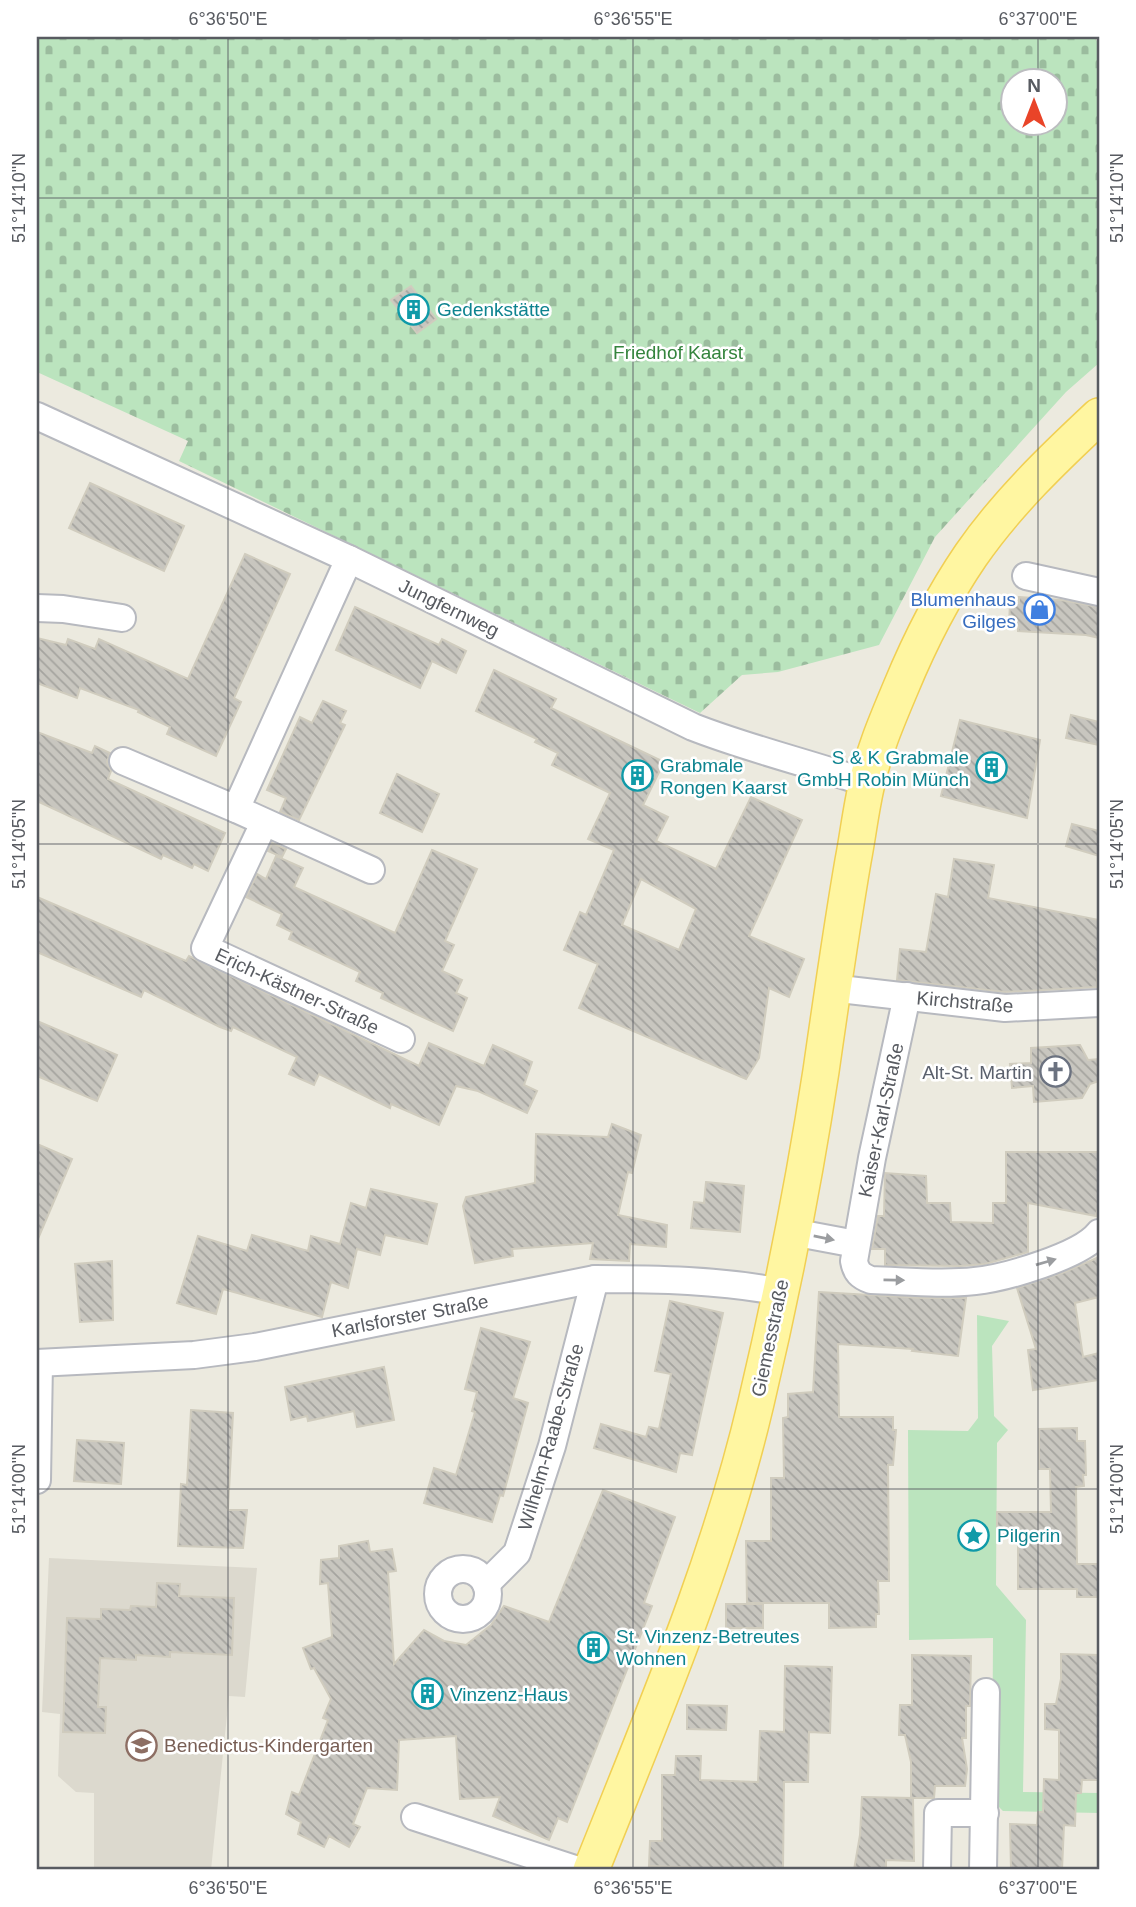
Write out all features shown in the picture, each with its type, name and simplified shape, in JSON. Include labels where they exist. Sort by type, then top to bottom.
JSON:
[{"type":"main road","name":"Giemesstraße","points":[[591,1870],[685,1636],[723,1525],[755,1408],[781,1292],[821,1072],[831,988],[867,783],[878,744],[911,663],[965,564],[1012,504],[1099,416]]},
{"type":"street","name":"Jungfernweg","points":[[37,416],[349,559],[693,727],[734,743],[820,766],[867,783]]},
{"type":"street","points":[[236,809],[349,559]]},
{"type":"street","points":[[1026,576],[1099,592]]},
{"type":"street","points":[[37,608],[122,618]]},
{"type":"street","points":[[123,761],[371,870]]},
{"type":"street","name":"Erich-Kästner-Straße","points":[[264,823],[205,948],[401,1039]]},
{"type":"street","name":"Kirchstraße","points":[[831,988],[1005,1008],[1099,1003]]},
{"type":"street","name":"Kaiser-Karl-Straße","points":[[907,996],[872,1158],[856,1244],[856,1270],[862,1277],[871,1280],[973,1282],[1067,1255],[1091,1243],[1099,1233]]},
{"type":"street","points":[[792,1232],[856,1244]]},
{"type":"street","name":"Karlsforster Straße","points":[[37,1480],[38,1363],[194,1355],[255,1347],[595,1279],[651,1279],[742,1285],[781,1292]]},
{"type":"street","name":"Wilhelm-Raabe-Straße","points":[[486,1584],[516,1553],[552,1446],[595,1279]]},
{"type":"street","points":[[984,1870],[986,1692]]},
{"type":"street","points":[[937,1870],[937,1813],[985,1813]]},
{"type":"street","points":[[415,1817],[578,1870]]},
{"type":"shaded area","name":"Benedictus-Kindergarten","points":[[49,1558],[257,1568],[245,1697],[229,1696],[211,1870],[94,1870],[94,1793],[76,1792],[58,1776],[60,1714],[42,1712]]},
{"type":"green space","name":"Friedhof Kaarst","points":[[37,37],[1094,37],[1099,44],[1099,363],[1066,392],[935,537],[879,645],[778,672],[742,675],[700,713],[179,461],[188,441],[37,372]]},
{"type":"green space","points":[[977,1315],[1009,1321],[992,1346],[994,1416],[1008,1430],[997,1443],[996,1585],[1026,1620],[1023,1792],[1099,1793],[1099,1813],[1003,1811],[992,1800],[993,1638],[909,1640],[908,1430],[968,1431],[978,1418]]},
{"type":"building","name":"Gedenkstätte","points":[[411,286],[436,319],[417,333],[391,300]]},
{"type":"building","points":[[90,483],[184,526],[164,571],[69,528]]},
{"type":"building","points":[[245,554],[290,574],[234,698],[241,702],[216,756],[167,734],[170,727],[138,712],[139,710],[80,688],[77,698],[37,683],[37,638],[66,645],[68,639],[95,649],[99,639],[188,679]]},
{"type":"building","name":"Blumenhaus Gilges","points":[[1019,597],[1061,600],[1099,607],[1099,638],[1018,631],[1018,626],[1009,625],[1010,603],[1019,603]]},
{"type":"building","points":[[355,607],[439,645],[442,639],[466,651],[456,673],[432,661],[420,688],[336,650]]},
{"type":"building","points":[[494,670],[556,699],[551,708],[664,762],[643,805],[668,817],[656,841],[716,869],[751,797],[802,820],[749,936],[804,959],[789,997],[769,988],[759,1058],[746,1079],[579,1008],[598,964],[564,950],[580,912],[586,915],[614,850],[588,839],[610,793],[552,765],[558,753],[535,742],[537,739],[476,711]],"holes":[[[641,879],[696,909],[679,950],[622,925]]]},
{"type":"building","points":[[323,701],[346,711],[340,723],[345,725],[299,820],[280,812],[286,798],[267,790],[300,717],[312,723]]},
{"type":"building","points":[[1071,715],[1099,722],[1099,745],[1066,738]]},
{"type":"building","name":"S & K Grabmale GmbH Robin Münch","points":[[960,720],[1040,740],[1027,818],[941,796]]},
{"type":"building","points":[[37,732],[92,753],[95,746],[110,753],[107,762],[111,771],[108,779],[225,833],[208,871],[194,864],[192,868],[163,855],[161,859],[37,801]]},
{"type":"building","points":[[397,774],[439,794],[422,832],[380,813]]},
{"type":"building","points":[[1072,824],[1099,831],[1099,856],[1066,846]]},
{"type":"building","points":[[272,843],[286,849],[282,857],[268,851]]},
{"type":"building","points":[[432,850],[477,869],[445,941],[454,945],[442,971],[462,980],[456,993],[467,998],[453,1031],[381,998],[383,993],[356,981],[360,972],[289,939],[292,932],[277,925],[282,914],[246,897],[257,874],[266,879],[276,856],[303,868],[294,887],[395,933]]},
{"type":"building","points":[[954,859],[994,865],[988,898],[1099,920],[1097,987],[1005,992],[897,980],[900,949],[926,952],[936,894],[948,897]]},
{"type":"building","points":[[37,897],[186,961],[189,956],[419,1066],[429,1043],[484,1066],[493,1045],[532,1062],[524,1085],[537,1091],[527,1113],[478,1091],[456,1086],[439,1125],[391,1104],[390,1108],[319,1074],[314,1085],[289,1074],[297,1057],[233,1027],[231,1031],[220,1027],[144,990],[141,997],[37,952]]},
{"type":"building","points":[[37,1021],[117,1055],[97,1101],[37,1076]]},
{"type":"building","name":"Alt-St. Martin","points":[[1080,1045],[1088,1060],[1099,1059],[1099,1081],[1090,1084],[1082,1098],[1034,1102],[1033,1086],[1012,1088],[1010,1064],[1031,1063],[1031,1048]]},
{"type":"building","points":[[612,1124],[641,1135],[632,1173],[628,1172],[618,1215],[667,1225],[666,1247],[630,1244],[629,1261],[590,1259],[593,1243],[512,1249],[513,1256],[475,1263],[463,1206],[466,1197],[535,1183],[536,1134],[608,1137]]},
{"type":"building","points":[[37,1144],[72,1159],[37,1241]]},
{"type":"building","points":[[1006,1152],[1099,1152],[1099,1202],[1096,1216],[1028,1203],[1028,1252],[985,1264],[885,1265],[885,1249],[872,1249],[878,1216],[884,1216],[885,1173],[926,1176],[927,1203],[950,1203],[951,1222],[993,1223],[993,1203],[1006,1203]]},
{"type":"building","points":[[706,1182],[744,1186],[740,1232],[691,1228],[694,1202],[704,1203]]},
{"type":"building","points":[[371,1189],[437,1204],[427,1244],[385,1235],[380,1255],[357,1249],[348,1288],[331,1282],[322,1317],[223,1289],[216,1314],[177,1303],[198,1236],[247,1251],[252,1235],[308,1251],[311,1236],[340,1244],[351,1203],[366,1208]]},
{"type":"building","points":[[1099,1257],[1099,1297],[1075,1303],[1083,1357],[1099,1353],[1099,1380],[1033,1390],[1028,1350],[1036,1349],[1017,1288]]},
{"type":"building","points":[[112,1261],[113,1320],[80,1322],[75,1264]]},
{"type":"building","points":[[819,1292],[966,1298],[958,1356],[912,1351],[913,1349],[838,1344],[839,1417],[893,1417],[893,1430],[896,1430],[893,1465],[888,1465],[889,1581],[878,1581],[879,1614],[876,1614],[876,1627],[829,1628],[829,1603],[747,1603],[746,1541],[771,1541],[771,1478],[784,1478],[783,1418],[788,1417],[788,1394],[813,1392]]},
{"type":"building","points":[[670,1301],[723,1313],[692,1455],[680,1453],[676,1472],[594,1448],[601,1424],[646,1437],[649,1427],[659,1429],[671,1374],[655,1371]]},
{"type":"building","points":[[481,1328],[530,1342],[513,1398],[528,1403],[503,1496],[500,1495],[492,1522],[424,1503],[434,1468],[456,1475],[475,1412],[472,1411],[477,1392],[465,1389]]},
{"type":"building","points":[[384,1367],[394,1420],[357,1427],[354,1411],[308,1421],[307,1416],[291,1420],[285,1387]]},
{"type":"building","points":[[191,1410],[233,1413],[228,1510],[247,1510],[243,1548],[178,1546],[181,1484],[187,1485]]},
{"type":"building","points":[[1077,1428],[1077,1441],[1085,1441],[1086,1475],[1083,1475],[1084,1486],[1076,1487],[1077,1564],[1099,1564],[1099,1597],[1077,1597],[1077,1589],[1018,1589],[1018,1537],[997,1537],[997,1512],[1051,1512],[1050,1469],[1039,1469],[1039,1429]]},
{"type":"building","points":[[77,1440],[124,1443],[121,1484],[74,1481]]},
{"type":"building","points":[[603,1490],[675,1517],[644,1603],[652,1606],[567,1822],[558,1818],[549,1840],[493,1816],[500,1797],[460,1799],[456,1736],[399,1740],[397,1790],[367,1788],[353,1824],[360,1827],[349,1847],[329,1836],[324,1847],[298,1834],[301,1822],[286,1814],[292,1792],[299,1795],[328,1720],[323,1718],[331,1699],[314,1668],[311,1669],[303,1648],[332,1637],[328,1583],[320,1584],[321,1560],[339,1558],[339,1546],[368,1541],[370,1552],[392,1549],[396,1571],[388,1572],[394,1664],[424,1630],[444,1641],[466,1645],[491,1625],[504,1606],[549,1622]]},
{"type":"building","points":[[157,1583],[180,1584],[179,1596],[234,1598],[232,1655],[170,1652],[170,1657],[136,1655],[136,1660],[100,1658],[98,1707],[106,1707],[105,1733],[63,1732],[67,1618],[101,1619],[101,1609],[156,1607]]},
{"type":"building","points":[[726,1604],[763,1604],[763,1628],[726,1628]]},
{"type":"building","points":[[1061,1654],[1099,1655],[1099,1780],[1082,1780],[1081,1793],[1076,1793],[1075,1826],[1064,1825],[1062,1870],[1011,1870],[1010,1824],[1037,1825],[1038,1812],[1043,1812],[1044,1779],[1059,1780],[1059,1730],[1045,1729],[1045,1704],[1056,1704],[1061,1679]]},
{"type":"building","points":[[912,1655],[971,1656],[970,1706],[966,1706],[966,1738],[962,1738],[967,1769],[965,1786],[935,1786],[934,1798],[911,1798],[911,1762],[905,1735],[899,1735],[900,1705],[912,1705]]},
{"type":"building","points":[[785,1666],[832,1667],[830,1733],[809,1732],[808,1782],[784,1782],[783,1868],[702,1870],[649,1866],[650,1841],[662,1841],[662,1775],[675,1775],[676,1756],[701,1756],[700,1780],[758,1782],[760,1731],[784,1732]]},
{"type":"building","points":[[687,1705],[727,1706],[726,1730],[687,1729]]},
{"type":"building","points":[[862,1797],[913,1798],[914,1861],[886,1860],[886,1870],[854,1870],[860,1835]]},
{"type":"place","name":"Gedenkstätte","points":[[414,309]]},
{"type":"place","name":"Blumenhaus Gilges","points":[[1039,610]]},
{"type":"place","name":"S & K Grabmale GmbH Robin Münch","points":[[992,768]]},
{"type":"place","name":"Grabmale Rongen Kaarst","points":[[637,776]]},
{"type":"place","name":"Alt-St. Martin","points":[[1055,1072]]},
{"type":"place","name":"Pilgerin","points":[[974,1535]]},
{"type":"place","name":"St. Vinzenz-Betreutes Wohnen","points":[[593,1647]]},
{"type":"place","name":"Vinzenz-Haus","points":[[427,1694]]},
{"type":"place","name":"Benedictus-Kindergarten","points":[[141,1745]]}]
